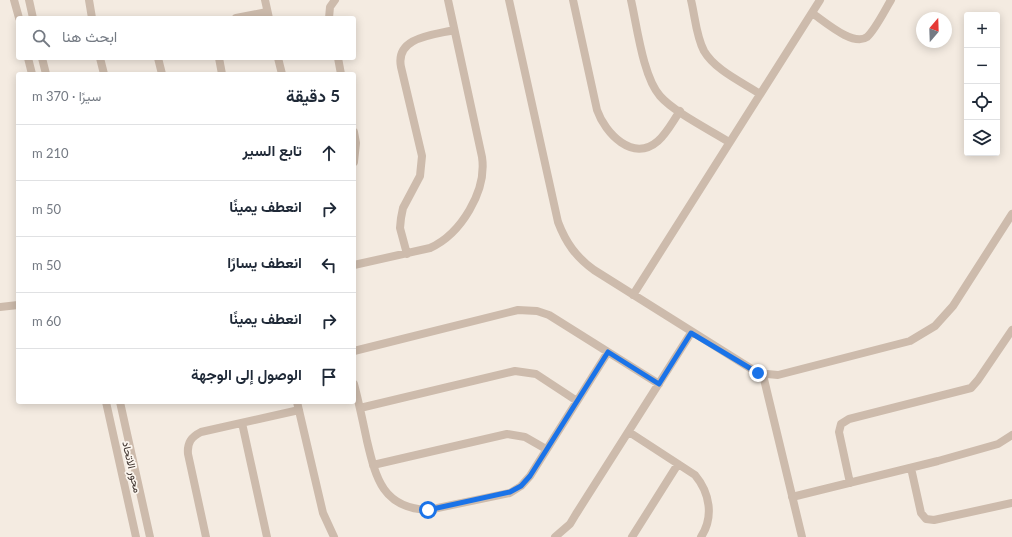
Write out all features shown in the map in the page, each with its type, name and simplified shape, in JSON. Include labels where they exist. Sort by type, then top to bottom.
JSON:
[{"type":"street","points":[[14,0],[18,16]]},
{"type":"street","points":[[29,0],[33,16]]},
{"type":"street","points":[[89,0],[92,16]]},
{"type":"street","points":[[257,16],[268,15],[265,0]]},
{"type":"street","points":[[329,16],[330,7],[335,0]]},
{"type":"street","points":[[356,265],[430,248],[448,238],[476,198],[483,176],[482,157],[448,0]]},
{"type":"street","points":[[509,0],[562,234],[576,255],[584,263],[691,333],[752,370],[763,374],[778,375],[899,344],[927,332],[942,319],[953,306],[1012,214]]},
{"type":"street","points":[[573,0],[597,110],[601,121],[611,134],[618,140],[634,148],[650,146],[663,136],[680,111]]},
{"type":"street","points":[[631,0],[650,81],[666,102],[729,142]]},
{"type":"street","points":[[691,0],[700,41],[708,56],[721,68],[760,94]]},
{"type":"street","points":[[633,295],[820,0]]},
{"type":"street","points":[[812,13],[846,36],[856,40],[861,40],[870,33],[891,0]]},
{"type":"street","points":[[406,254],[400,228],[401,218],[403,208],[420,176],[422,156],[401,57],[404,48],[415,40],[454,30]]},
{"type":"street","points":[[28,60],[32,72]]},
{"type":"street","points":[[42,60],[46,72]]},
{"type":"street","points":[[100,60],[104,72]]},
{"type":"street","points":[[158,60],[162,72]]},
{"type":"street","points":[[219,60],[222,72]]},
{"type":"street","points":[[278,60],[282,72]]},
{"type":"street","points":[[338,60],[341,72]]},
{"type":"street","points":[[0,307],[16,305]]},
{"type":"street","points":[[356,351],[524,310],[537,311],[549,316],[659,384]]},
{"type":"street","points":[[850,482],[839,432],[841,424],[849,419],[971,388],[1012,330]]},
{"type":"street","points":[[555,537],[570,524],[691,333]]},
{"type":"street","points":[[356,392],[373,465],[380,484],[392,498],[409,508],[428,510],[516,490],[526,481],[608,352]]},
{"type":"street","points":[[360,408],[515,371],[536,374],[577,401]]},
{"type":"street","points":[[763,374],[802,537]]},
{"type":"street","name":"محور الاتحاد","points":[[106,404],[136,537]]},
{"type":"street","name":"محور الاتحاد","points":[[120,404],[150,537]]},
{"type":"street","points":[[206,537],[188,454],[189,443],[192,438],[201,432],[242,423],[298,406],[323,513],[334,537]]},
{"type":"street","points":[[242,423],[267,537]]},
{"type":"street","points":[[628,432],[695,475],[706,493],[709,514],[707,524],[701,537]]},
{"type":"street","points":[[373,465],[507,434],[525,437],[546,449]]},
{"type":"street","points":[[792,497],[911,468],[998,444],[1012,436]]},
{"type":"street","points":[[632,537],[678,464]]},
{"type":"street","points":[[911,468],[921,513],[926,519],[934,520],[1012,503]]},
{"type":"route","points":[[428,510],[510,492],[521,486],[530,476],[608,352],[659,384],[691,333],[758,373]]}]
